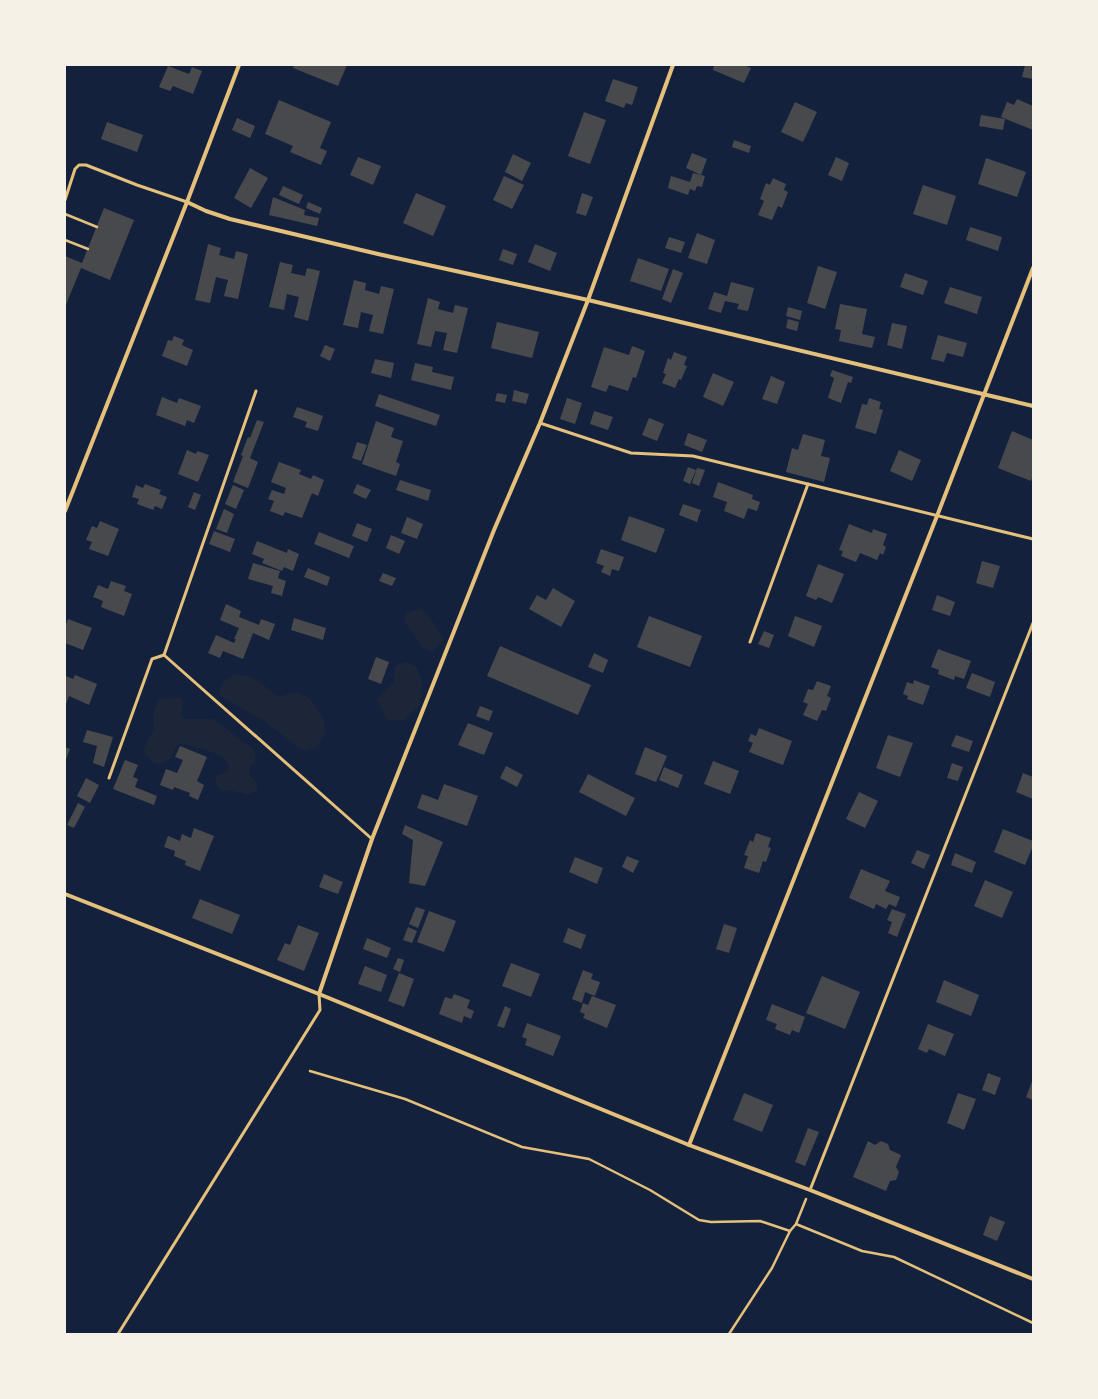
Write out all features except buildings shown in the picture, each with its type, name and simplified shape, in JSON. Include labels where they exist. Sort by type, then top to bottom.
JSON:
[{"type":"street","points":[[65,511],[187,202],[239,65]]},
{"type":"street","points":[[319,994],[372,839],[494,530],[540,423],[588,300],[673,65]]},
{"type":"street","points":[[187,202],[206,211],[230,219],[378,254],[588,300],[1033,406]]},
{"type":"street","points":[[689,1145],[1033,268]]},
{"type":"street","points":[[65,894],[319,994],[689,1145],[810,1190],[1033,1279]]},
{"type":"lane","points":[[65,200],[75,169],[79,165],[86,165],[137,185],[187,202]]},
{"type":"lane","points":[[109,778],[152,659],[164,654],[256,391]]},
{"type":"lane","points":[[540,423],[631,453],[693,456],[1033,539]]},
{"type":"lane","points":[[750,642],[808,484]]},
{"type":"lane","points":[[810,1190],[1033,623]]},
{"type":"lane","points":[[164,654],[372,839]]},
{"type":"lane","points":[[118,1334],[320,1010],[319,994]]},
{"type":"path","points":[[65,214],[97,227]]},
{"type":"path","points":[[65,240],[88,249]]},
{"type":"path","points":[[310,1071],[405,1099],[522,1147],[589,1159],[650,1190],[699,1220],[711,1222],[760,1221],[790,1231]]},
{"type":"path","points":[[729,1334],[772,1268],[790,1231],[796,1224],[810,1190]]},
{"type":"path","points":[[796,1224],[862,1251],[894,1257],[1033,1323]]},
{"type":"shaded area","points":[[420,609],[427,613],[444,639],[432,652],[424,649],[405,622],[405,613]]},
{"type":"shaded area","points":[[406,662],[416,666],[422,682],[420,705],[405,720],[387,720],[377,699],[394,682],[395,666]]},
{"type":"shaded area","points":[[237,674],[254,678],[279,697],[294,692],[309,698],[324,718],[325,734],[317,747],[303,751],[263,720],[220,696],[221,684]]},
{"type":"shaded area","points":[[180,698],[183,702],[181,714],[184,719],[213,719],[254,750],[256,760],[249,769],[250,775],[257,784],[257,790],[247,795],[230,790],[221,791],[215,781],[216,775],[227,772],[228,766],[226,760],[221,756],[207,750],[178,743],[170,759],[160,764],[154,763],[146,755],[144,749],[154,728],[154,710],[158,699]]}]
